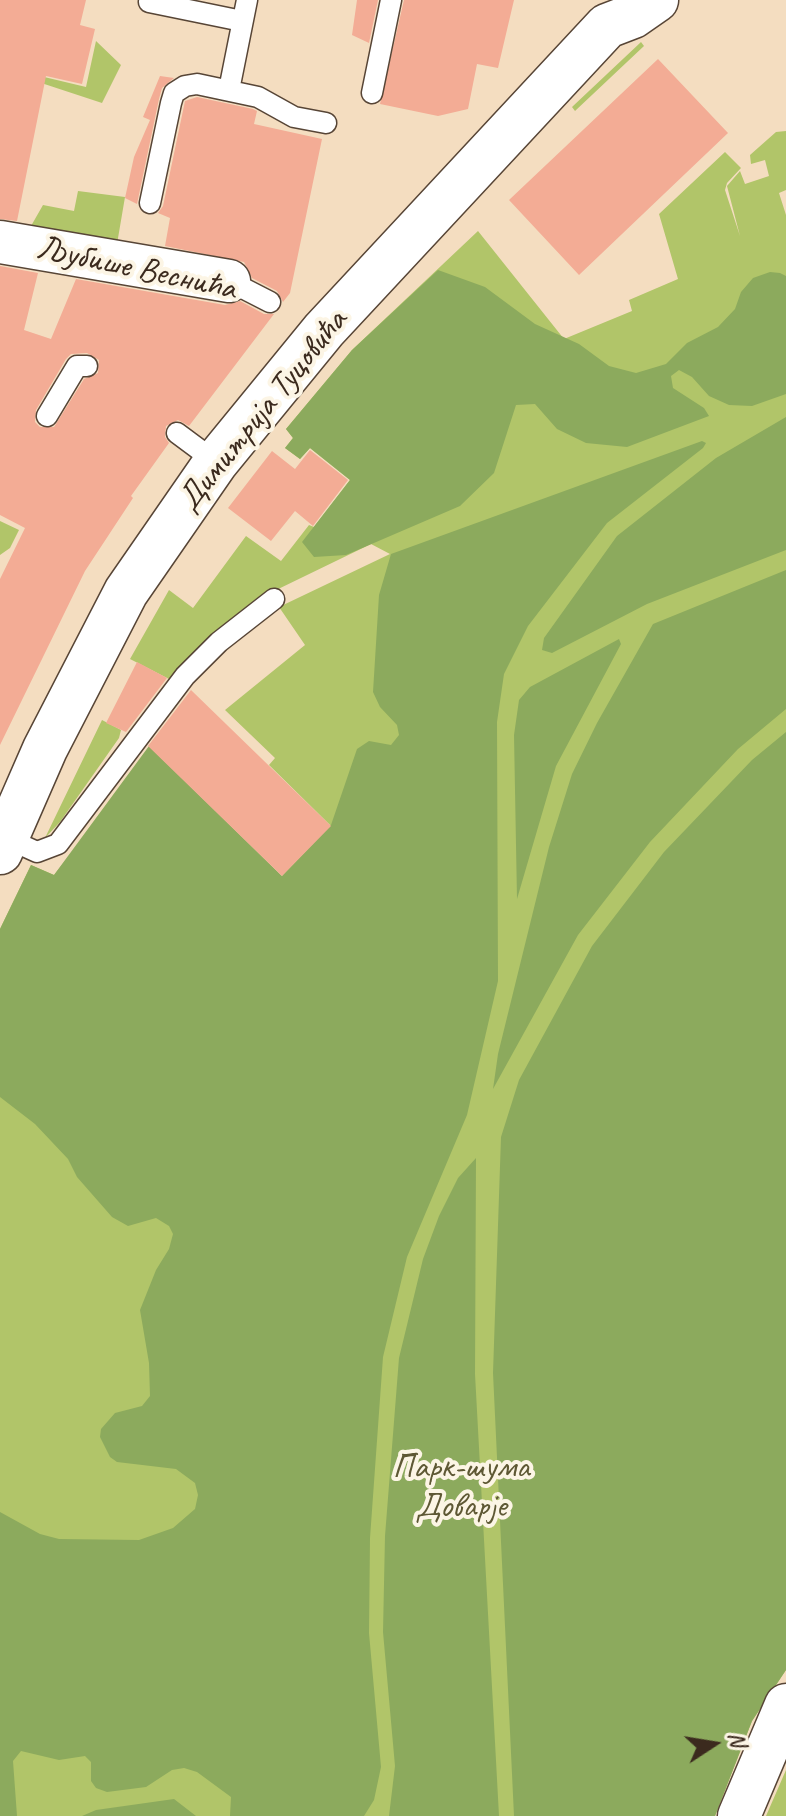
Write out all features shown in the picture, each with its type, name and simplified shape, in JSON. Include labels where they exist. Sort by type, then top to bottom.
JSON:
[{"type":"street","name":"Димитрија Туцовића","points":[[3,845],[15,782],[126,592],[216,462],[324,330],[599,18],[633,16],[656,0]]},
{"type":"street","name":"Љубише Веснића","points":[[0,242],[121,260],[229,281]]},
{"type":"street","points":[[739,1816],[786,1705]]},
{"type":"lane","points":[[229,90],[247,0]]},
{"type":"lane","points":[[372,93],[391,0]]},
{"type":"lane","points":[[149,2],[242,21]]},
{"type":"lane","points":[[150,203],[174,93],[191,84],[258,97],[294,117],[326,123]]},
{"type":"lane","name":"Љубише Веснића","points":[[229,281],[270,302]]},
{"type":"lane","points":[[47,416],[77,366],[87,366]]},
{"type":"lane","points":[[177,433],[216,462]]},
{"type":"lane","points":[[3,845],[37,852],[58,844],[185,676],[219,642],[274,599]]},
{"type":"green space","points":[[96,41],[121,65],[102,103],[17,75],[19,71],[86,87]]},
{"type":"green space","points":[[641,42],[644,46],[575,111],[572,107]]},
{"type":"green space","name":"Парк-шума Доварје","points":[[786,131],[786,190],[779,193],[786,215],[786,1670],[752,1721],[715,1816],[0,1816],[0,929],[31,865],[54,875],[100,816],[282,876],[330,825],[269,765],[275,758],[225,710],[305,645],[279,607],[390,554],[371,544],[270,593],[212,635],[169,679],[130,659],[169,590],[193,608],[246,536],[281,561],[309,525],[314,527],[350,480],[310,448],[300,459],[285,448],[293,438],[286,429],[352,350],[478,231],[564,339],[632,311],[629,300],[678,279],[659,214],[725,152],[741,168],[727,183],[725,190],[740,236],[727,186],[740,171],[745,184],[769,176],[765,160],[751,164],[750,155],[776,132]]},
{"type":"green space","points":[[78,191],[125,197],[117,244],[31,226],[43,205],[74,211]]},
{"type":"green space","points":[[438,270],[485,287],[535,324],[579,344],[609,366],[636,373],[666,364],[687,343],[718,327],[735,309],[741,292],[753,278],[770,272],[780,273],[786,276],[786,394],[752,406],[729,405],[709,396],[692,377],[679,370],[671,376],[673,388],[704,408],[709,416],[627,447],[586,443],[557,429],[535,404],[516,405],[494,473],[460,506],[346,555],[314,557],[302,542],[350,480],[310,448],[300,459],[285,448],[293,438],[286,429],[352,350]]},
{"type":"green space","points":[[786,417],[786,550],[647,604],[552,653],[542,650],[544,638],[617,536],[716,458]]},
{"type":"green space","points":[[702,441],[706,443],[703,448],[607,523],[528,626],[504,674],[497,722],[498,981],[467,1115],[407,1257],[383,1357],[370,1538],[369,1633],[381,1767],[374,1800],[364,1816],[230,1816],[231,1797],[197,1772],[184,1768],[172,1770],[146,1787],[107,1792],[96,1788],[91,1781],[91,1762],[85,1756],[59,1760],[21,1751],[13,1761],[17,1816],[0,1816],[0,1512],[40,1534],[59,1539],[139,1540],[173,1528],[195,1509],[198,1495],[195,1483],[176,1469],[117,1462],[110,1457],[100,1437],[101,1429],[115,1413],[142,1406],[150,1396],[149,1363],[140,1310],[173,1234],[169,1226],[156,1218],[128,1226],[112,1217],[77,1177],[68,1159],[35,1124],[0,1097],[0,929],[31,865],[54,875],[149,746],[282,876],[331,825],[357,749],[369,741],[391,745],[399,735],[397,725],[380,707],[373,692],[379,595],[391,554]]},
{"type":"green space","points":[[0,521],[19,530],[10,548],[0,555]]},
{"type":"green space","points":[[786,570],[786,709],[738,749],[650,842],[578,935],[493,1089],[498,1054],[549,847],[572,774],[597,723],[653,624]]},
{"type":"green space","points":[[619,639],[621,644],[556,766],[517,899],[514,735],[519,700],[530,687]]},
{"type":"green space","points":[[102,720],[121,730],[119,738],[60,822],[45,838]]},
{"type":"green space","points":[[786,732],[786,1670],[752,1721],[715,1816],[514,1816],[493,1373],[501,1137],[519,1080],[592,946],[664,852],[752,760]]},
{"type":"green space","points":[[476,1158],[475,1374],[499,1816],[389,1816],[395,1766],[383,1632],[385,1536],[399,1358],[423,1259],[439,1216],[458,1178]]},
{"type":"green space","points":[[786,1770],[786,1816],[766,1816]]},
{"type":"green space","points":[[174,1799],[196,1816],[82,1816],[96,1810]]},
{"type":"building","points":[[0,0],[86,0],[80,25],[95,29],[82,84],[46,76],[17,221],[0,219]]},
{"type":"building","points":[[357,0],[378,0],[369,43],[352,35]]},
{"type":"building","points":[[404,0],[514,0],[498,68],[477,64],[468,109],[438,116],[380,104]]},
{"type":"building","points":[[658,59],[728,133],[579,275],[509,200]]},
{"type":"building","points":[[160,76],[174,78],[162,88],[137,204],[125,198],[134,157],[150,120],[143,117]]},
{"type":"building","points":[[197,97],[253,109],[257,111],[254,124],[322,139],[290,293],[283,302],[277,291],[252,278],[244,262],[165,246],[170,218],[158,213],[163,206],[185,101]]},
{"type":"building","points":[[0,266],[38,273],[24,330],[51,339],[76,279],[225,305],[240,301],[264,314],[274,314],[189,426],[178,420],[166,426],[165,437],[169,443],[131,496],[133,498],[85,571],[0,745],[0,579],[25,528],[0,515]],"holes":[[[87,353],[99,360],[98,373],[84,379],[54,427],[40,427],[35,422],[36,410],[66,359],[71,354]]]},
{"type":"building","points":[[310,450],[348,480],[313,526],[295,511],[271,541],[228,508],[272,451],[295,469]]},
{"type":"building","points":[[137,662],[167,678],[126,732],[106,723]]},
{"type":"building","points":[[191,690],[331,826],[282,876],[148,746]]}]
